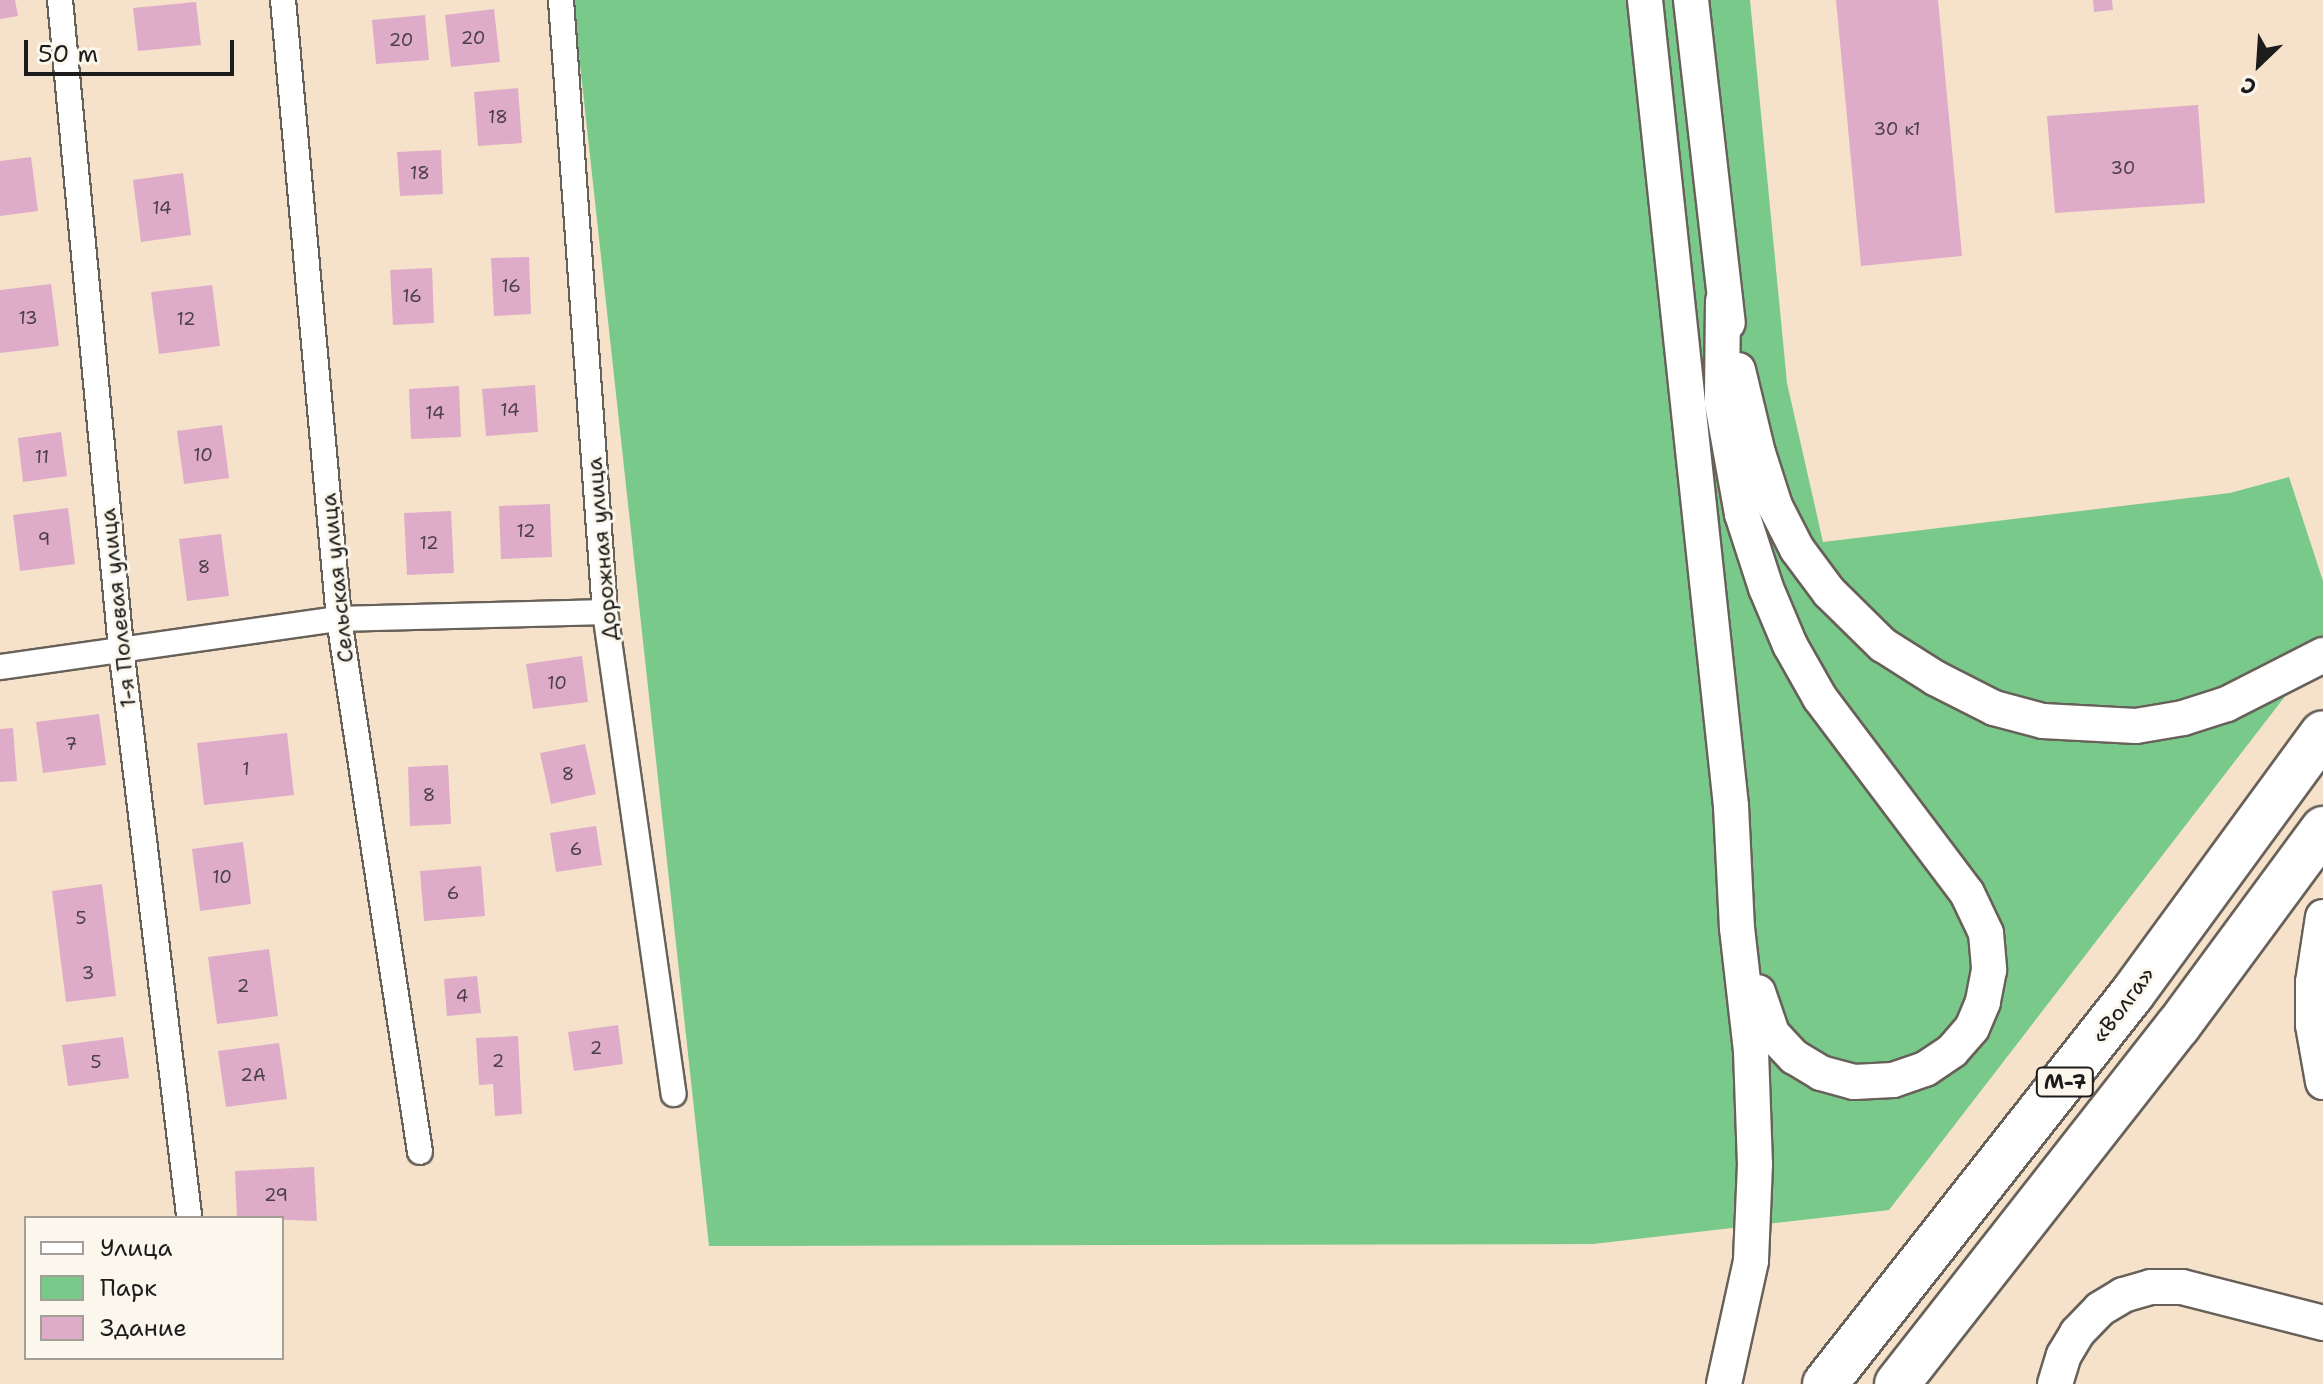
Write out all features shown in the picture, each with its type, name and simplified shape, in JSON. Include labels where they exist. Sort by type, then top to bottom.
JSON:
[{"type":"highway","name":"«Волга»","points":[[1825,1384],[2132,994],[2323,733]]},
{"type":"highway","name":"М-7","points":[[1897,1384],[2178,1026],[2323,829]]},
{"type":"street","name":"1-я Полевая улица","points":[[60,0],[121,648],[189,1215]]},
{"type":"street","name":"Сельская улица","points":[[283,0],[339,619],[420,1152]]},
{"type":"street","name":"Дорожная улица","points":[[561,0],[605,612],[674,1094]]},
{"type":"street","points":[[1645,0],[1731,806],[1737,928],[1751,1051],[1755,1164],[1751,1261],[1724,1384]]},
{"type":"street","points":[[1691,0],[1723,301],[1722,403],[1742,514],[1766,588],[1790,645],[1820,698],[1967,893],[1986,933],[1989,970],[1983,1002],[1972,1028],[1952,1051],[1925,1069],[1893,1080],[1854,1082],[1821,1073],[1787,1049],[1772,1033],[1759,997],[1753,927],[1731,806]]},
{"type":"street","points":[[1723,301],[1758,453],[1775,506],[1797,549],[1829,592],[1883,645],[1935,678],[1994,708],[2043,721],[2094,727],[2136,726],[2183,718],[2227,704],[2323,655]]},
{"type":"street","points":[[0,667],[339,619],[605,612]]},
{"type":"street","points":[[2323,917],[2313,982],[2313,1025],[2323,1082]]},
{"type":"street","points":[[2055,1384],[2064,1355],[2077,1333],[2100,1309],[2123,1295],[2151,1287],[2182,1287],[2323,1323]]},
{"type":"green space","points":[[573,0],[1750,0],[1787,383],[1823,542],[2230,493],[2289,477],[2323,581],[2323,647],[1889,1210],[1593,1244],[709,1246]]},
{"type":"building","points":[[0,0],[15,0],[18,16],[0,19]]},
{"type":"building","points":[[1836,0],[1938,0],[1962,256],[1861,266]]},
{"type":"building","points":[[2093,0],[2112,0],[2113,10],[2094,12]]},
{"type":"building","points":[[196,2],[201,45],[138,51],[133,8]]},
{"type":"building","points":[[494,9],[500,62],[451,67],[445,15]]},
{"type":"building","points":[[425,15],[429,60],[376,64],[372,20]]},
{"type":"building","points":[[518,88],[522,143],[478,146],[474,92]]},
{"type":"building","points":[[2198,105],[2205,203],[2055,213],[2047,116]]},
{"type":"building","points":[[441,150],[443,194],[400,196],[397,152]]},
{"type":"building","points":[[31,157],[38,211],[0,216],[0,161]]},
{"type":"building","points":[[183,173],[191,235],[141,242],[133,180]]},
{"type":"building","points":[[529,257],[531,314],[494,316],[491,258]]},
{"type":"building","points":[[432,268],[434,323],[393,325],[390,270]]},
{"type":"building","points":[[51,284],[59,346],[0,353],[0,290]]},
{"type":"building","points":[[212,285],[220,346],[159,354],[151,292]]},
{"type":"building","points":[[535,385],[538,432],[486,436],[482,389]]},
{"type":"building","points":[[459,386],[461,437],[411,439],[409,389]]},
{"type":"building","points":[[222,425],[229,478],[184,484],[177,431]]},
{"type":"building","points":[[61,432],[67,476],[23,482],[18,438]]},
{"type":"building","points":[[550,504],[552,557],[501,559],[499,506]]},
{"type":"building","points":[[68,508],[75,564],[20,571],[13,515]]},
{"type":"building","points":[[451,511],[454,573],[407,575],[404,513]]},
{"type":"building","points":[[221,534],[229,596],[187,601],[179,539]]},
{"type":"building","points":[[582,656],[588,702],[533,709],[526,664]]},
{"type":"building","points":[[99,714],[106,765],[43,773],[36,722]]},
{"type":"building","points":[[13,728],[17,781],[0,782],[0,729]]},
{"type":"building","points":[[287,733],[294,795],[204,805],[197,743]]},
{"type":"building","points":[[585,744],[596,794],[551,804],[540,753]]},
{"type":"building","points":[[448,765],[451,824],[410,826],[408,767]]},
{"type":"building","points":[[596,826],[602,865],[556,872],[550,833]]},
{"type":"building","points":[[243,842],[251,904],[200,911],[192,849]]},
{"type":"building","points":[[481,866],[485,916],[424,921],[420,871]]},
{"type":"building","points":[[102,884],[116,996],[66,1002],[52,891]]},
{"type":"building","points":[[269,949],[278,1016],[217,1024],[208,957]]},
{"type":"building","points":[[477,976],[481,1013],[447,1016],[444,979]]},
{"type":"building","points":[[618,1025],[623,1064],[574,1071],[568,1032]]},
{"type":"building","points":[[518,1036],[522,1114],[495,1116],[493,1084],[479,1085],[476,1038]]},
{"type":"building","points":[[123,1037],[129,1078],[68,1086],[62,1045]]},
{"type":"building","points":[[279,1043],[287,1099],[226,1107],[218,1051]]},
{"type":"building","points":[[314,1167],[317,1221],[284,1220],[284,1216],[237,1216],[235,1171]]}]
